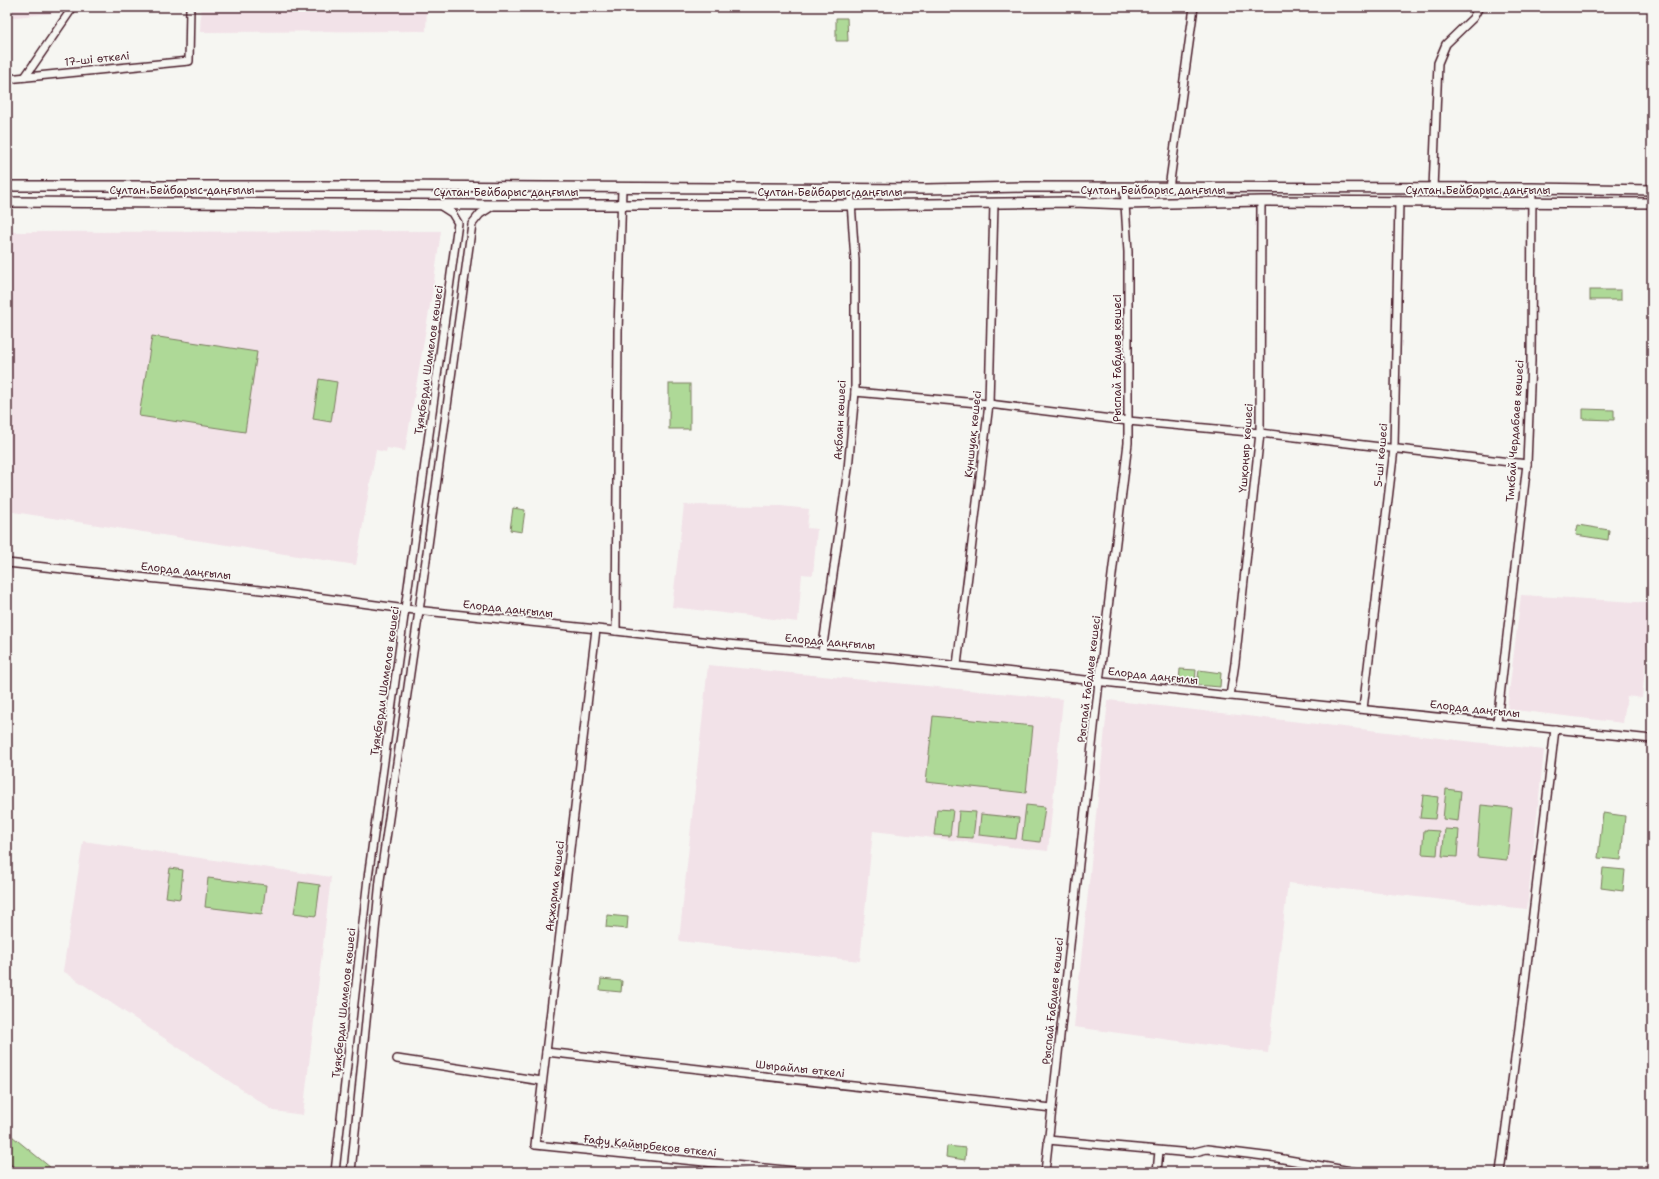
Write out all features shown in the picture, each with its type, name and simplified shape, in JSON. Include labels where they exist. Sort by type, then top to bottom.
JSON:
[{"type":"main road","name":"Сұлтан Бейбарыс даңғылы","points":[[7,186],[1532,188],[1652,190]]},
{"type":"main road","name":"Сұлтан Бейбарыс даңғылы","points":[[7,202],[437,203],[494,205],[852,205],[1074,202],[1125,204],[1261,201],[1652,203]]},
{"type":"street","points":[[25,77],[72,7]]},
{"type":"street","name":"17-ші өткелі","points":[[7,79],[189,61],[190,7]]},
{"type":"street","points":[[1169,188],[1194,7]]},
{"type":"street","points":[[1433,189],[1438,63],[1446,44],[1473,18],[1479,7]]},
{"type":"street","points":[[616,631],[618,325],[622,188]]},
{"type":"street","name":"Ақбаян көшесі","points":[[822,652],[848,470],[855,392],[855,260],[850,188]]},
{"type":"street","name":"Рыспай Ғабдиев көшесі","points":[[1045,1172],[1099,682],[1128,442],[1128,252],[1124,188]]},
{"type":"street","name":"Тмкбай Чердабаев көшесі","points":[[1497,722],[1527,464],[1531,361],[1532,188]]},
{"type":"street","name":"Үшқоңыр көшесі","points":[[1230,696],[1235,663],[1260,433],[1261,201]]},
{"type":"street","name":"5-ші көшесі","points":[[1363,709],[1394,449],[1399,201]]},
{"type":"street","name":"Тұяқберди Шамелов көшесі","points":[[335,1172],[368,878],[458,223],[452,214],[437,203]]},
{"type":"street","name":"Күншуақ көшесі","points":[[957,666],[989,404],[994,203]]},
{"type":"street","points":[[351,1172],[380,880],[419,611],[472,224],[480,214],[494,205]]},
{"type":"street","points":[[855,392],[989,404],[1128,422],[1260,433],[1527,464]]},
{"type":"street","name":"Елорда даңғылы","points":[[7,564],[279,592],[419,611],[727,644],[822,652],[1230,696],[1652,739]]},
{"type":"street","name":"Ақжарма көшесі","points":[[535,1145],[596,629]]},
{"type":"street","points":[[1500,1172],[1555,729]]},
{"type":"street","points":[[352,1024],[366,1026]]},
{"type":"street","name":"Шырайлы өткелі","points":[[546,1052],[1052,1108]]},
{"type":"street","points":[[397,1059],[542,1081]]},
{"type":"street","points":[[1048,1140],[1191,1153],[1198,1153],[1207,1149],[1272,1157],[1356,1172]]},
{"type":"street","name":"Ғафу Қайырбеков өткелі","points":[[535,1145],[806,1172]]},
{"type":"street","points":[[1157,1172],[1159,1151]]},
{"type":"shaded area","points":[[7,7],[52,7],[53,13],[7,18]]},
{"type":"shaded area","points":[[201,7],[427,7],[426,31],[200,32]]},
{"type":"shaded area","points":[[441,231],[433,288],[405,451],[387,448],[386,452],[376,450],[356,565],[7,511],[7,232]]},
{"type":"shaded area","points":[[684,505],[781,506],[809,509],[807,528],[817,529],[813,575],[802,574],[798,622],[672,607]]},
{"type":"shaded area","points":[[1521,595],[1652,603],[1642,698],[1627,696],[1623,723],[1507,709]]},
{"type":"shaded area","points":[[708,665],[1063,699],[1048,851],[873,831],[860,961],[679,941]]},
{"type":"shaded area","points":[[1108,700],[1544,750],[1527,909],[1288,883],[1268,1053],[1074,1027]]},
{"type":"shaded area","points":[[83,841],[331,877],[303,1115],[274,1111],[63,971]]},
{"type":"green space","points":[[836,18],[847,18],[848,41],[836,41]]},
{"type":"green space","points":[[1590,290],[1621,290],[1621,300],[1590,300]]},
{"type":"green space","points":[[152,336],[257,352],[245,432],[139,416]]},
{"type":"green space","points":[[319,379],[337,382],[331,422],[313,419]]},
{"type":"green space","points":[[669,384],[690,384],[690,429],[669,429]]},
{"type":"green space","points":[[1583,409],[1614,410],[1614,420],[1583,419]]},
{"type":"green space","points":[[513,508],[525,510],[522,532],[510,530]]},
{"type":"green space","points":[[1578,525],[1609,530],[1608,540],[1576,535]]},
{"type":"green space","points":[[1180,669],[1196,670],[1195,685],[1179,684]]},
{"type":"green space","points":[[1199,670],[1221,673],[1220,687],[1197,685]]},
{"type":"green space","points":[[933,716],[1033,726],[1026,793],[926,782]]},
{"type":"green space","points":[[1446,789],[1461,791],[1458,821],[1443,819]]},
{"type":"green space","points":[[1423,795],[1438,797],[1435,819],[1420,818]]},
{"type":"green space","points":[[1026,805],[1045,807],[1040,842],[1022,840]]},
{"type":"green space","points":[[1481,805],[1512,808],[1507,860],[1477,857]]},
{"type":"green space","points":[[937,809],[953,810],[950,836],[934,835]]},
{"type":"green space","points":[[959,811],[976,812],[973,838],[957,837]]},
{"type":"green space","points":[[1603,813],[1625,816],[1621,860],[1598,858]]},
{"type":"green space","points":[[981,814],[1019,818],[1016,839],[979,835]]},
{"type":"green space","points":[[1445,829],[1459,830],[1457,857],[1442,856]]},
{"type":"green space","points":[[1424,830],[1439,831],[1437,855],[1422,854]]},
{"type":"green space","points":[[170,868],[183,870],[180,899],[166,897]]},
{"type":"green space","points":[[1603,868],[1625,870],[1623,891],[1601,888]]},
{"type":"green space","points":[[208,878],[266,885],[262,914],[205,907]]},
{"type":"green space","points":[[299,882],[320,885],[316,916],[294,913]]},
{"type":"green space","points":[[607,915],[628,917],[627,929],[606,927]]},
{"type":"green space","points":[[601,979],[622,981],[621,992],[600,990]]},
{"type":"green space","points":[[7,1132],[56,1172],[21,1172],[7,1161]]},
{"type":"green space","points":[[947,1146],[966,1148],[965,1160],[946,1157]]}]
